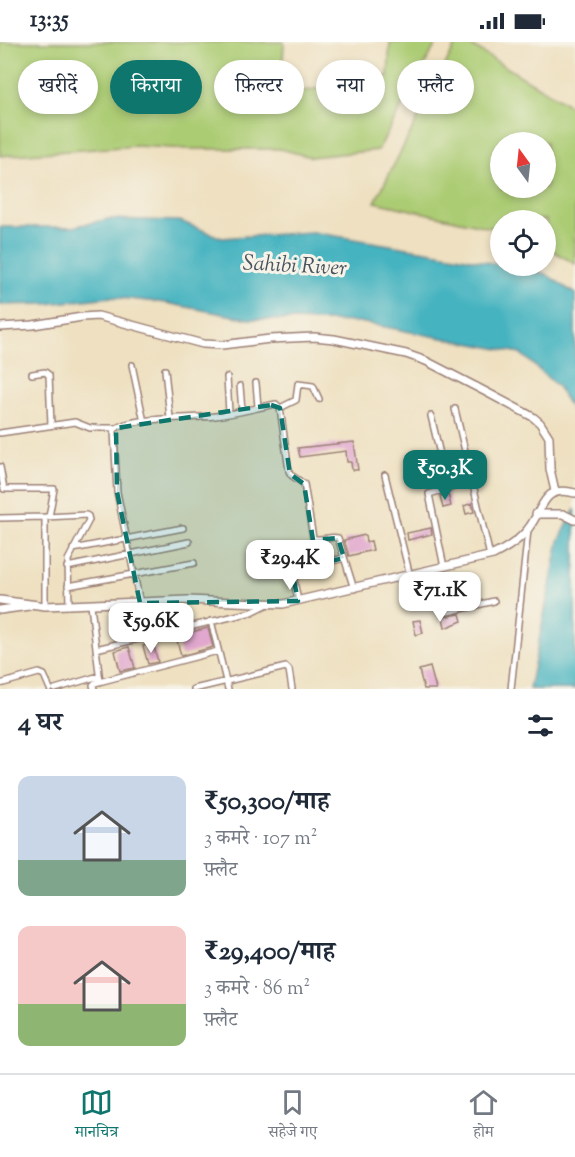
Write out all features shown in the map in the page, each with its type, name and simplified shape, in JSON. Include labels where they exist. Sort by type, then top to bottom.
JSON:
[{"type":"street","points":[[0,327],[98,316],[203,344],[222,345],[270,339],[314,338],[334,339],[406,354],[426,361],[533,417],[545,429],[549,437],[550,469],[555,491]]},
{"type":"street","points":[[132,365],[144,422]]},
{"type":"street","points":[[165,370],[170,418]]},
{"type":"street","points":[[32,374],[45,372],[49,375],[51,425]]},
{"type":"street","points":[[227,377],[229,413]]},
{"type":"street","points":[[256,383],[258,407]]},
{"type":"street","points":[[280,408],[296,400],[298,384],[313,386],[319,399]]},
{"type":"street","points":[[240,386],[242,411]]},
{"type":"street","points":[[0,433],[79,422],[90,428],[116,428],[170,418],[209,417],[276,404],[280,408],[289,471],[304,484],[314,538],[317,540],[338,538],[354,589]]},
{"type":"street","points":[[455,410],[490,556]]},
{"type":"street","points":[[430,416],[448,488]]},
{"type":"street","points":[[116,428],[113,436],[117,492],[140,603]]},
{"type":"street","points":[[0,467],[4,489],[54,489],[47,517],[45,606]]},
{"type":"street","points":[[385,476],[410,576]]},
{"type":"street","points":[[444,567],[429,496],[432,492],[472,482]]},
{"type":"street","points":[[555,491],[573,492]]},
{"type":"street","points":[[511,689],[528,530],[536,514],[555,491]]},
{"type":"street","points":[[536,514],[562,514],[572,518]]},
{"type":"street","points":[[0,518],[88,516],[68,560],[69,606]]},
{"type":"street","points":[[73,549],[183,528]]},
{"type":"street","points":[[0,600],[45,606],[205,600],[283,604],[490,556],[508,547],[528,530]]},
{"type":"street","points":[[67,567],[189,542]]},
{"type":"street","points":[[298,602],[293,576],[296,570],[344,558]]},
{"type":"street","points":[[68,586],[194,563]]},
{"type":"street","points":[[432,570],[439,608],[442,612],[494,601]]},
{"type":"street","points":[[96,649],[252,612],[269,603]]},
{"type":"street","points":[[0,610],[32,605]]},
{"type":"street","points":[[91,605],[99,679]]},
{"type":"street","points":[[211,621],[228,689]]},
{"type":"street","points":[[55,689],[218,651]]},
{"type":"street","points":[[194,689],[286,667],[289,670],[292,689]]},
{"type":"street","points":[[0,684],[39,673],[44,675],[50,689]]},
{"type":"street","points":[[94,689],[93,685],[99,679]]},
{"type":"highlighted area","points":[[271,405],[280,408],[290,474],[304,484],[313,540],[338,538],[344,558],[292,570],[298,601],[140,603],[117,492],[116,428]]},
{"type":"green space","points":[[0,42],[284,42],[283,60],[214,60],[214,114],[304,114],[304,91],[316,89],[316,114],[385,114],[385,77],[388,76],[390,42],[437,42],[427,60],[397,60],[398,114],[378,150],[311,157],[280,149],[188,149],[136,146],[0,156]]},
{"type":"green space","points":[[457,42],[465,42],[575,109],[575,264],[556,253],[556,210],[490,210],[490,228],[375,202],[420,114],[474,114],[474,60],[448,60]]},
{"type":"water","name":"Sahibi River","points":[[108,219],[180,221],[222,238],[312,232],[490,263],[490,276],[549,276],[575,294],[575,415],[557,386],[520,353],[359,322],[249,319],[166,303],[111,297],[46,304],[0,305],[0,227],[72,227]]},
{"type":"water","points":[[575,509],[575,689],[529,689],[559,541]]},
{"type":"building","points":[[354,442],[358,470],[352,470],[351,462],[347,462],[346,451],[300,457],[298,448]]},
{"type":"building","points":[[436,460],[439,469],[424,473],[421,464]]},
{"type":"building","points":[[480,464],[483,477],[477,479],[473,465]]},
{"type":"building","points":[[448,494],[451,506],[443,508],[440,496]]},
{"type":"building","points":[[472,503],[474,512],[466,514],[464,506]]},
{"type":"building","points":[[431,528],[432,534],[408,540],[407,533]]},
{"type":"building","points":[[365,535],[366,542],[371,541],[373,550],[349,556],[344,540]]},
{"type":"building","points":[[320,546],[323,558],[299,564],[297,552]]},
{"type":"building","points":[[460,614],[462,621],[445,628],[443,617]]},
{"type":"building","points":[[420,620],[423,633],[416,635],[413,621]]},
{"type":"building","points":[[208,628],[213,647],[181,656],[176,636]]},
{"type":"building","points":[[153,643],[158,662],[148,664],[143,646]]},
{"type":"building","points":[[129,647],[135,668],[120,671],[115,651]]},
{"type":"building","points":[[430,667],[436,689],[424,689],[419,670]]}]
